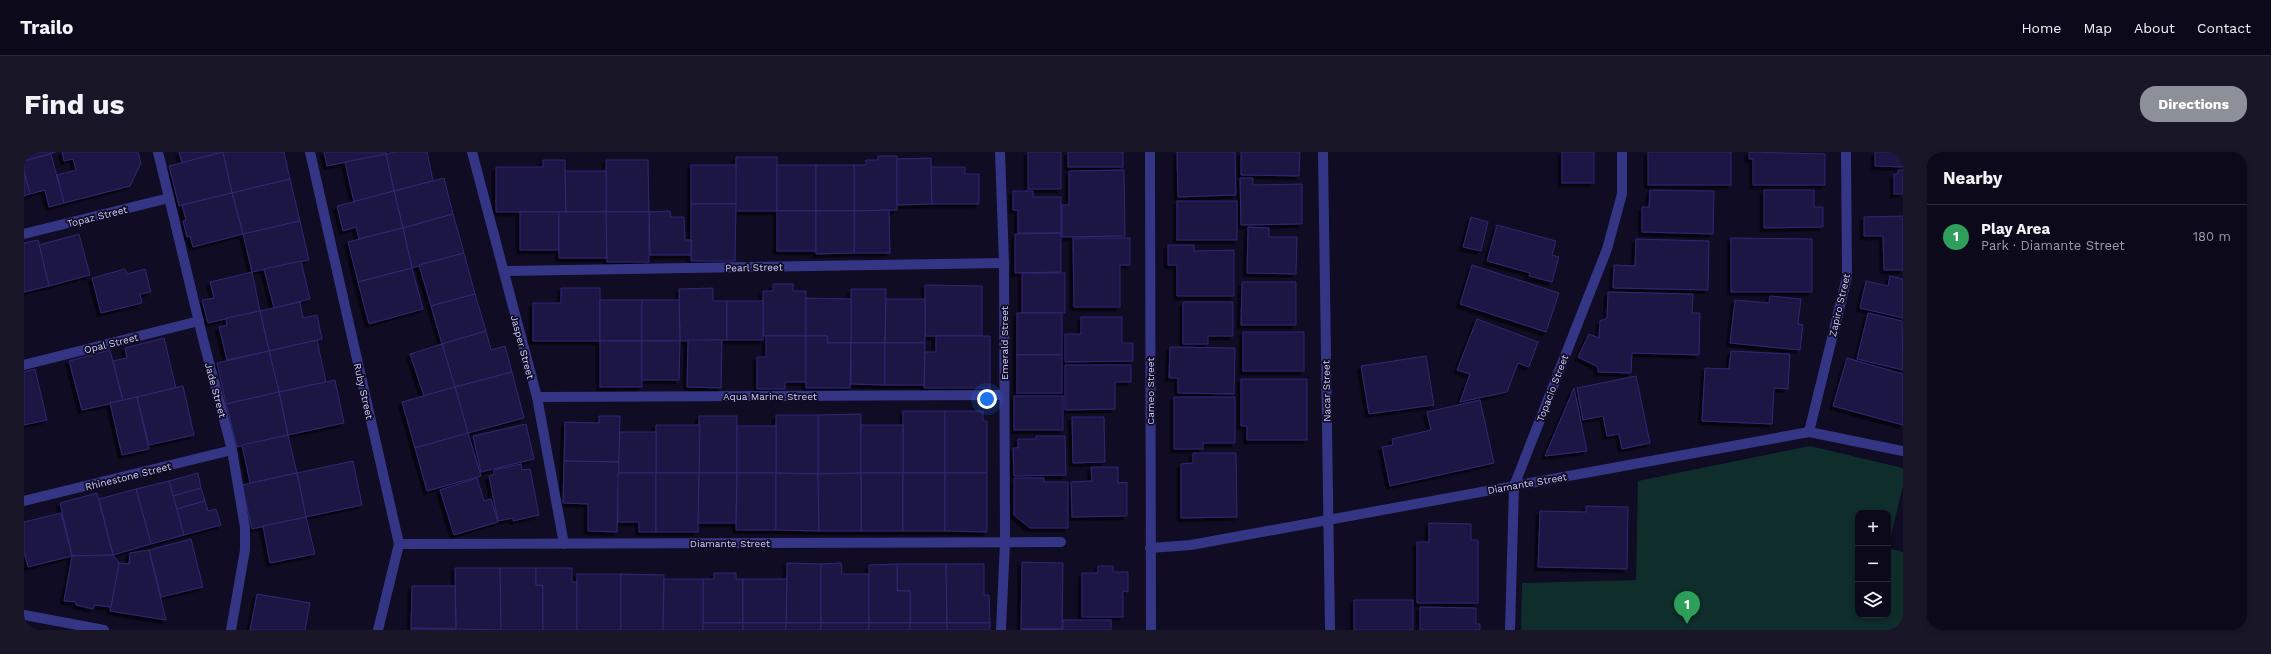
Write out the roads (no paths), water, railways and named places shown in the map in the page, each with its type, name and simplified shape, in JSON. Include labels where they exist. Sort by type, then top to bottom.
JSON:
[{"type":"street","name":"Jade Street","points":[[158,152],[232,450],[246,538],[231,630]]},
{"type":"street","name":"Ruby Street","points":[[310,152],[399,544],[378,630]]},
{"type":"street","name":"Jasper Street","points":[[472,152],[537,398],[564,544]]},
{"type":"street","name":"Emerald Street","points":[[1000,152],[1004,263],[1003,395],[1005,542],[1001,630]]},
{"type":"street","name":"Cameo Street","points":[[1150,152],[1151,630]]},
{"type":"street","name":"Nacar Street","points":[[1323,152],[1330,630]]},
{"type":"street","name":"Topacio Street","points":[[1510,630],[1514,486],[1607,249],[1622,194],[1622,152]]},
{"type":"street","name":"Zapiro Street","points":[[1808,432],[1847,277],[1846,152]]},
{"type":"street","name":"Topaz Street","points":[[24,234],[169,198]]},
{"type":"street","name":"Pearl Street","points":[[504,271],[1004,263]]},
{"type":"street","name":"Opal Street","points":[[24,365],[199,321]]},
{"type":"street","name":"Aqua Marine Street","points":[[537,398],[1003,395]]},
{"type":"street","name":"Diamante Street","points":[[1150,548],[1191,545],[1808,432],[1903,451]]},
{"type":"street","name":"Rhinestone Street","points":[[24,501],[232,450]]},
{"type":"street","name":"Diamante Street","points":[[399,544],[1061,542]]},
{"type":"street","points":[[24,615],[66,627],[104,630]]},
{"type":"place","name":"Play Area","points":[[1687,624]]}]
